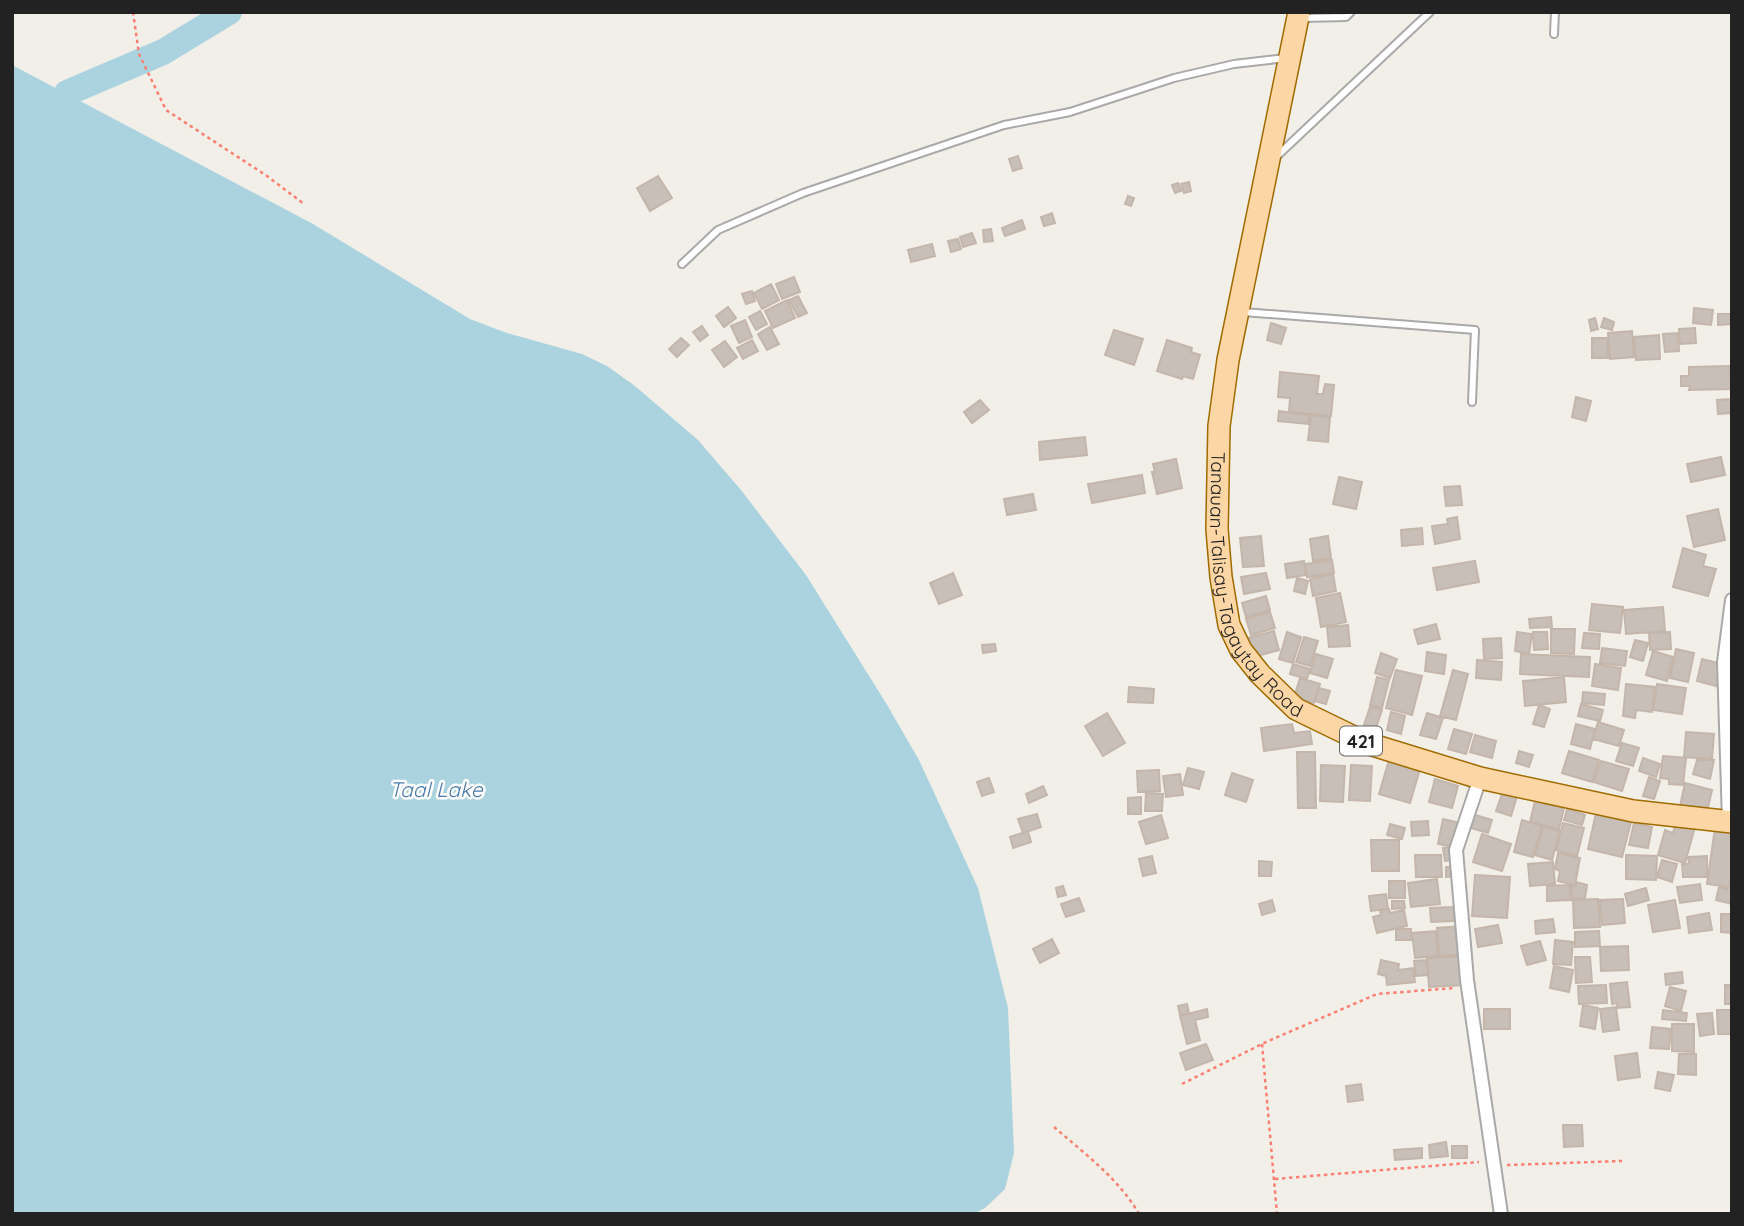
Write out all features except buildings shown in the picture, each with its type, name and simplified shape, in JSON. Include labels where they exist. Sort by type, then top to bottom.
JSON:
[{"type":"main road","name":"Tanauan-Talisay-Tagaytay Road","points":[[1298,15],[1228,360],[1219,426],[1216,516],[1221,577],[1228,625],[1241,650],[1260,674],[1296,709],[1366,743],[1479,778],[1633,811],[1731,822]]},
{"type":"street","points":[[1731,822],[1724,662],[1732,600]]},
{"type":"street","points":[[1479,778],[1456,850],[1468,987],[1501,1214]]},
{"type":"lane","points":[[1298,15],[1346,17],[1351,12]]},
{"type":"lane","points":[[1268,164],[1430,12]]},
{"type":"lane","points":[[1554,34],[1555,12]]},
{"type":"lane","points":[[682,264],[718,230],[803,192],[1004,125],[1070,112],[1174,78],[1234,64],[1290,58]]},
{"type":"lane","points":[[1238,311],[1475,330],[1472,402]]},
{"type":"path","points":[[133,12],[139,54],[166,110],[267,176],[304,204]]},
{"type":"path","points":[[1182,1084],[1262,1044],[1377,994],[1468,987]]},
{"type":"path","points":[[1262,1044],[1277,1214]]},
{"type":"path","points":[[1054,1127],[1110,1176],[1126,1193],[1139,1214]]},
{"type":"path","points":[[1275,1179],[1493,1163],[1622,1161]]},
{"type":"water","name":"Taal Lake","points":[[12,65],[313,224],[470,319],[504,332],[582,354],[607,366],[635,386],[698,440],[741,490],[806,575],[886,703],[919,760],[978,888],[1008,1008],[1014,1153],[1005,1189],[985,1208],[973,1214],[12,1214]]},
{"type":"waterway","points":[[67,93],[163,52],[229,12]]}]
